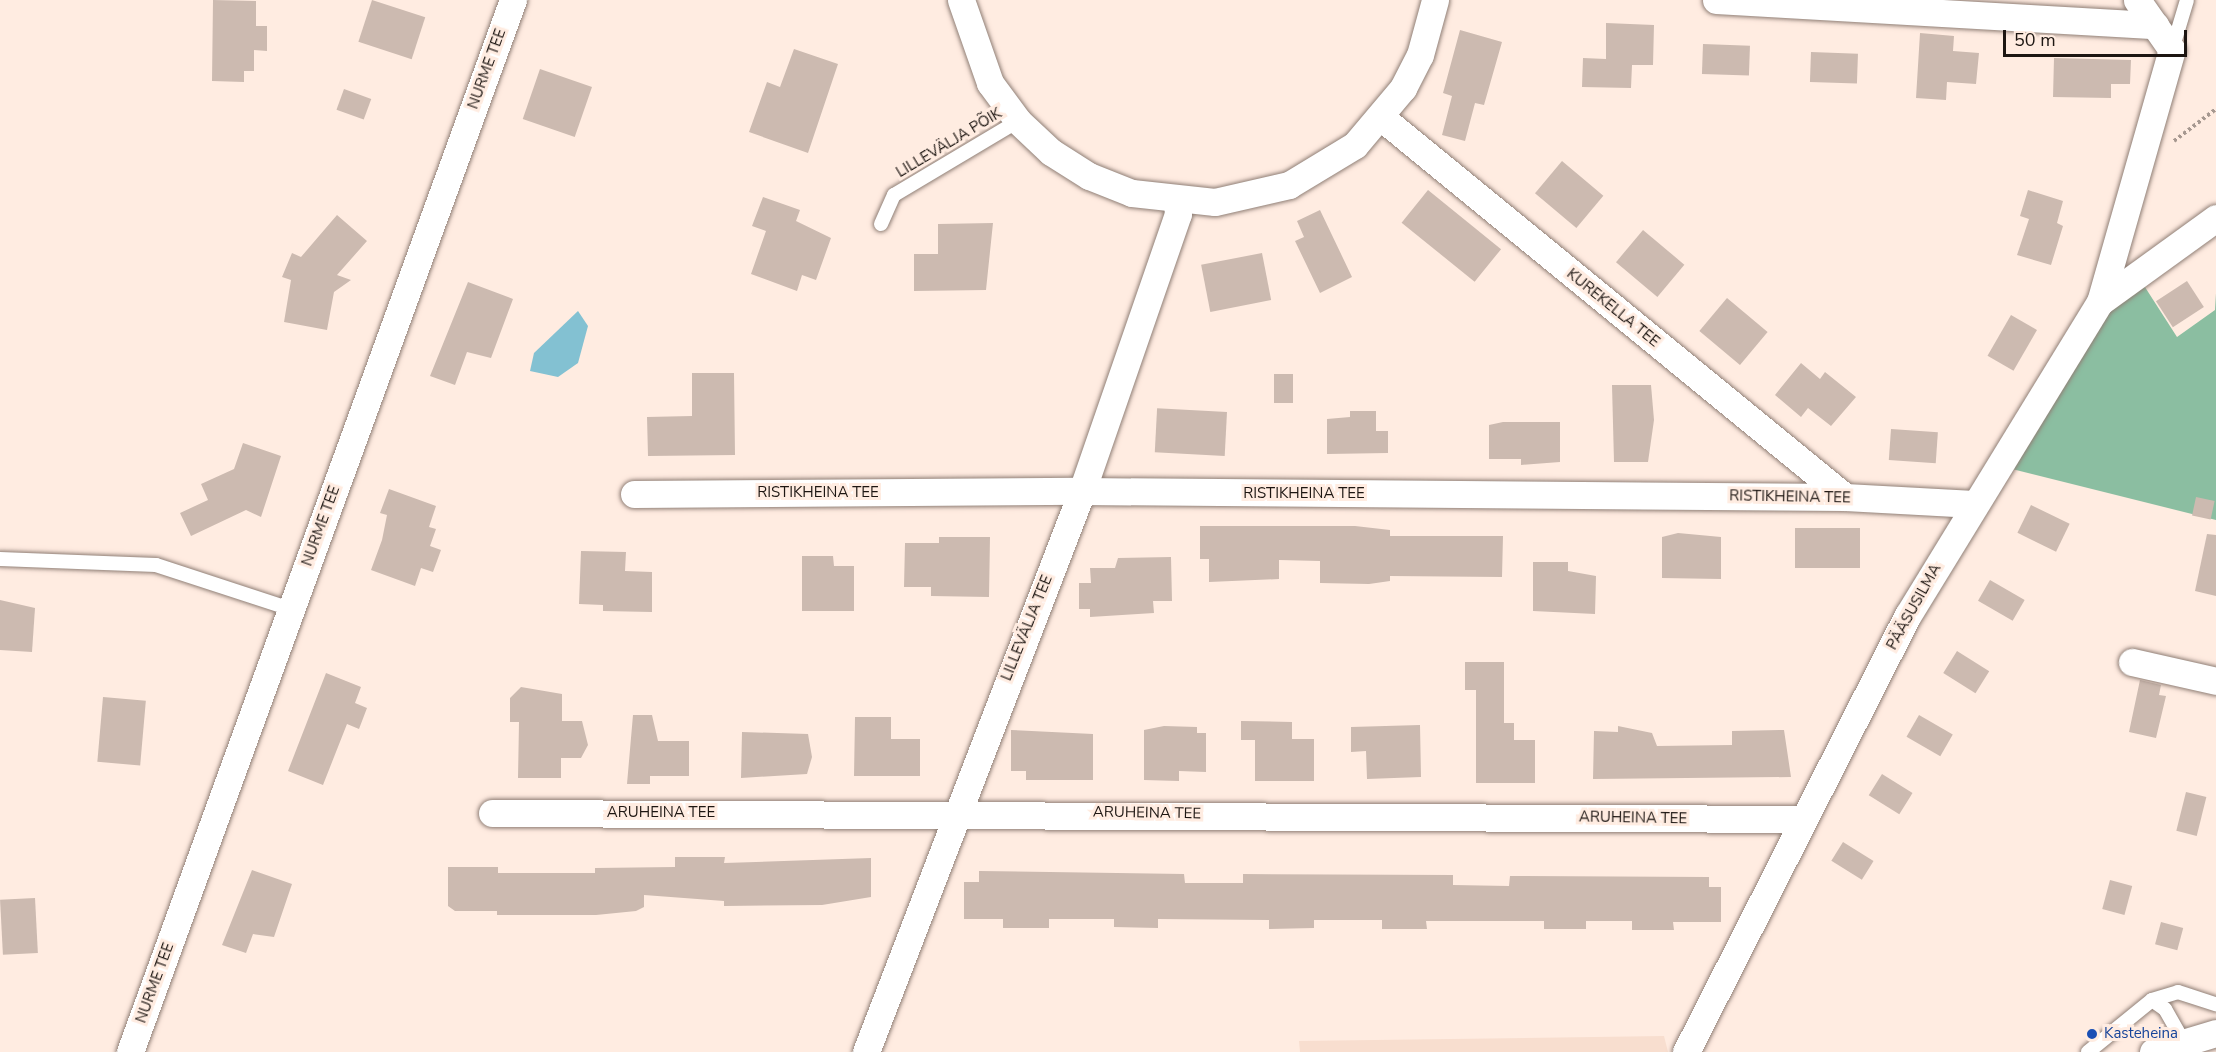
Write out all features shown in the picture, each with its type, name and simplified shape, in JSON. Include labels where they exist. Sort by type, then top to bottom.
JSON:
[{"type":"street","name":"NURME TEE","points":[[130,1052],[513,0]]},
{"type":"street","points":[[961,0],[990,82],[1018,121],[1089,177],[1132,193],[1177,202],[1215,202],[1289,185],[1331,162],[1382,118],[1420,55],[1435,0]]},
{"type":"street","points":[[1716,0],[2155,25]]},
{"type":"street","points":[[2100,302],[2172,50],[2137,0]]},
{"type":"street","name":"KUREKELLA TEE","points":[[1382,118],[1845,497]]},
{"type":"street","name":"LILLEVÄLJA TEE","points":[[866,1052],[954,812],[1082,491],[1178,214],[1177,202]]},
{"type":"street","name":"PÄÄSUSILMA","points":[[1686,1052],[1908,615],[1974,504],[2062,373],[2100,302],[2216,218]]},
{"type":"street","name":"RISTIKHEINA TEE","points":[[634,494],[1082,491],[1845,497],[1974,504]]},
{"type":"street","points":[[2132,662],[2216,681]]},
{"type":"street","name":"ARUHEINA TEE","points":[[492,813],[954,812],[1803,819]]},
{"type":"street","points":[[2153,1052],[2186,1047],[2216,1033]]},
{"type":"lane","points":[[2172,50],[2187,0]]},
{"type":"lane","name":"LILLEVÄLJA PÕIK","points":[[881,224],[894,195],[1018,121]]},
{"type":"lane","points":[[0,559],[156,565],[291,609]]},
{"type":"lane","points":[[2088,1052],[2152,1000],[2178,992],[2216,1004]]},
{"type":"lane","points":[[2152,1000],[2165,1009],[2186,1047]]},
{"type":"path","points":[[2170,144],[2216,109]]},
{"type":"shaded area","points":[[1664,1036],[1668,1052],[1300,1052],[1299,1041]]},
{"type":"green space","points":[[2143,284],[2177,337],[2215,310],[2216,293],[2216,520],[2008,468],[2112,307]]},
{"type":"water","points":[[578,311],[588,326],[578,363],[558,377],[530,371],[534,353]]},
{"type":"building","points":[[213,0],[256,1],[256,26],[267,26],[267,51],[254,50],[254,71],[244,71],[244,82],[212,81]]},
{"type":"building","points":[[372,0],[425,17],[412,59],[358,42]]},
{"type":"building","points":[[1606,23],[1654,25],[1653,65],[1632,65],[1631,88],[1582,87],[1583,58],[1606,59]]},
{"type":"building","points":[[1460,30],[1502,42],[1484,105],[1475,103],[1465,141],[1442,135],[1452,96],[1443,93]]},
{"type":"building","points":[[1920,33],[1954,36],[1953,51],[1979,53],[1976,84],[1947,82],[1946,100],[1916,98]]},
{"type":"building","points":[[1703,44],[1750,46],[1749,76],[1702,74]]},
{"type":"building","points":[[794,49],[838,64],[808,153],[749,132],[767,82],[780,87]]},
{"type":"building","points":[[1811,52],[1858,54],[1857,84],[1810,82]]},
{"type":"building","points":[[2054,58],[2131,60],[2130,84],[2111,84],[2111,98],[2053,97]]},
{"type":"building","points":[[540,69],[592,87],[575,137],[523,119]]},
{"type":"building","points":[[344,89],[371,99],[364,120],[336,110]]},
{"type":"building","points":[[1562,161],[1603,196],[1576,228],[1535,193]]},
{"type":"building","points":[[1428,190],[1501,249],[1475,282],[1402,223]]},
{"type":"building","points":[[2028,190],[2063,201],[2057,223],[2063,226],[2051,265],[2017,255],[2029,219],[2020,216]]},
{"type":"building","points":[[763,197],[800,210],[796,221],[831,238],[816,280],[802,275],[797,291],[751,274],[766,231],[752,226]]},
{"type":"building","points":[[1320,210],[1352,277],[1320,293],[1295,241],[1304,237],[1297,221]]},
{"type":"building","points":[[337,215],[367,241],[337,275],[351,280],[334,292],[327,330],[284,322],[291,280],[282,277],[292,253],[301,257]]},
{"type":"building","points":[[993,223],[986,290],[914,291],[914,254],[938,254],[938,224]]},
{"type":"building","points":[[1643,230],[1684,265],[1657,297],[1616,262]]},
{"type":"building","points":[[1262,253],[1271,300],[1210,312],[1201,265]]},
{"type":"building","points":[[2187,281],[2204,307],[2173,327],[2156,301]]},
{"type":"building","points":[[468,282],[513,299],[491,358],[467,352],[455,385],[430,376]]},
{"type":"building","points":[[1727,298],[1768,332],[1740,365],[1699,331]]},
{"type":"building","points":[[2011,315],[2037,330],[2013,371],[1988,356]]},
{"type":"building","points":[[1801,363],[1820,379],[1825,372],[1856,397],[1831,426],[1808,408],[1801,417],[1775,395]]},
{"type":"building","points":[[692,373],[734,373],[735,455],[648,456],[647,417],[692,416]]},
{"type":"building","points":[[1274,374],[1293,374],[1293,403],[1274,403]]},
{"type":"building","points":[[1612,385],[1651,385],[1654,420],[1648,462],[1614,462]]},
{"type":"building","points":[[1157,408],[1227,412],[1225,456],[1155,452]]},
{"type":"building","points":[[1350,411],[1376,411],[1376,431],[1388,431],[1388,453],[1327,454],[1327,419],[1350,417]]},
{"type":"building","points":[[1503,422],[1560,422],[1560,462],[1521,465],[1521,459],[1489,459],[1489,425]]},
{"type":"building","points":[[1891,429],[1938,432],[1936,463],[1889,460]]},
{"type":"building","points":[[243,443],[281,456],[261,517],[246,510],[191,536],[180,513],[208,500],[201,484],[234,469]]},
{"type":"building","points":[[389,489],[436,506],[429,527],[436,529],[430,546],[441,550],[433,572],[421,568],[415,586],[371,570],[382,540],[387,515],[380,513]]},
{"type":"building","points":[[2196,497],[2215,501],[2211,520],[2192,516]]},
{"type":"building","points":[[2031,505],[2070,524],[2056,552],[2017,533]]},
{"type":"building","points":[[1200,526],[1355,526],[1390,530],[1390,536],[1503,536],[1502,577],[1390,576],[1390,581],[1369,584],[1320,583],[1320,561],[1279,560],[1279,579],[1209,582],[1209,559],[1200,559]]},
{"type":"building","points":[[1795,528],[1860,528],[1860,568],[1795,568]]},
{"type":"building","points":[[1678,533],[1721,537],[1721,579],[1662,578],[1662,537]]},
{"type":"building","points":[[2207,534],[2216,535],[2216,596],[2195,591]]},
{"type":"building","points":[[939,537],[990,537],[989,597],[931,596],[931,587],[904,587],[905,543],[939,543]]},
{"type":"building","points":[[581,551],[626,552],[625,571],[652,572],[652,612],[603,611],[603,605],[579,604]]},
{"type":"building","points":[[802,556],[833,556],[834,566],[854,566],[854,611],[802,611]]},
{"type":"building","points":[[1171,557],[1172,601],[1153,601],[1154,613],[1090,617],[1090,609],[1079,609],[1079,583],[1091,583],[1090,568],[1115,568],[1118,558]]},
{"type":"building","points":[[1533,562],[1568,562],[1568,571],[1596,576],[1595,614],[1533,611]]},
{"type":"building","points":[[1990,580],[2025,600],[2013,621],[1978,601]]},
{"type":"building","points":[[0,600],[35,608],[32,652],[0,650]]},
{"type":"building","points":[[1957,651],[1989,671],[1975,693],[1943,673]]},
{"type":"building","points":[[1465,662],[1504,662],[1504,723],[1514,723],[1514,740],[1535,740],[1535,783],[1476,783],[1476,690],[1465,690]]},
{"type":"building","points":[[326,673],[361,687],[355,703],[367,708],[359,729],[347,724],[323,785],[288,771]]},
{"type":"building","points":[[2140,680],[2161,685],[2159,695],[2166,696],[2156,738],[2129,732]]},
{"type":"building","points":[[521,687],[562,694],[562,721],[582,721],[588,745],[581,758],[561,758],[561,778],[518,778],[519,722],[510,722],[510,698]]},
{"type":"building","points":[[103,697],[146,701],[140,766],[97,762]]},
{"type":"building","points":[[633,715],[652,715],[658,741],[689,741],[689,776],[650,776],[650,784],[627,784]]},
{"type":"building","points":[[1919,715],[1953,735],[1940,756],[1906,737]]},
{"type":"building","points":[[855,717],[891,717],[891,739],[920,739],[920,776],[854,776]]},
{"type":"building","points":[[1241,721],[1292,722],[1292,739],[1314,739],[1314,781],[1255,781],[1255,740],[1241,740]]},
{"type":"building","points":[[1420,725],[1421,777],[1367,779],[1366,751],[1351,752],[1351,727]]},
{"type":"building","points":[[1164,726],[1197,727],[1197,733],[1206,733],[1206,772],[1179,771],[1179,781],[1144,780],[1144,730]]},
{"type":"building","points":[[1618,726],[1652,733],[1657,746],[1732,745],[1732,731],[1784,730],[1791,777],[1593,779],[1594,731],[1618,732]]},
{"type":"building","points":[[1011,730],[1093,734],[1093,780],[1026,780],[1026,771],[1011,771]]},
{"type":"building","points":[[742,732],[808,734],[812,757],[807,774],[741,778]]},
{"type":"building","points":[[1882,774],[1913,793],[1899,814],[1869,795]]},
{"type":"building","points":[[2186,792],[2206,797],[2197,836],[2176,831]]},
{"type":"building","points":[[1843,842],[1874,861],[1862,880],[1831,861]]},
{"type":"building","points":[[675,857],[725,857],[724,863],[871,858],[871,897],[822,905],[724,906],[724,901],[644,895],[644,907],[636,911],[596,915],[497,915],[497,911],[455,911],[448,906],[448,867],[498,867],[498,873],[595,873],[595,868],[675,867]]},
{"type":"building","points":[[252,870],[292,884],[274,937],[253,934],[246,953],[222,945]]},
{"type":"building","points":[[979,871],[1184,874],[1185,883],[1243,883],[1243,874],[1453,875],[1453,885],[1509,886],[1510,876],[1709,877],[1709,887],[1721,887],[1721,922],[1673,922],[1674,930],[1632,930],[1632,921],[1586,921],[1586,929],[1544,929],[1544,921],[1426,921],[1427,929],[1382,929],[1382,920],[1314,920],[1314,928],[1269,929],[1269,920],[1158,919],[1158,928],[1114,927],[1114,919],[1049,919],[1049,928],[1003,928],[1003,919],[964,919],[964,882],[979,882]]},
{"type":"building","points":[[2110,880],[2132,886],[2124,915],[2102,909]]},
{"type":"building","points":[[35,898],[38,953],[3,955],[0,900]]},
{"type":"building","points":[[2161,922],[2183,928],[2177,950],[2155,944]]},
{"type":"place","name":"Kasteheina","points":[[2092,1034]]}]
